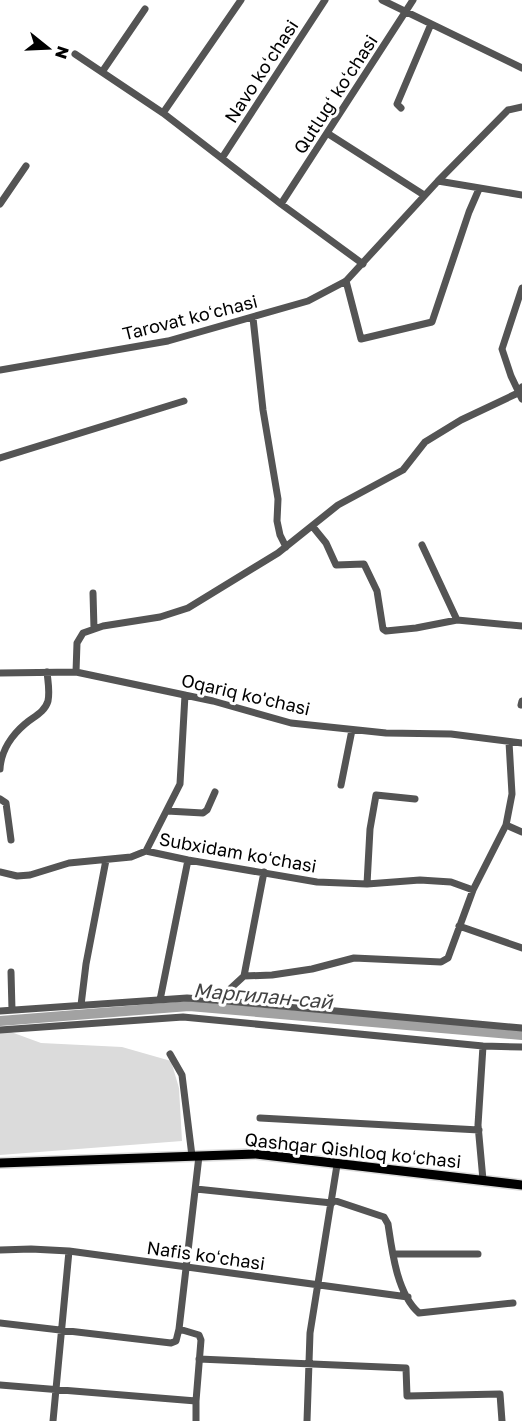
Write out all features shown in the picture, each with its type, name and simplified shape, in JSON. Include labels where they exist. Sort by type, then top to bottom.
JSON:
[{"type":"main road","name":"Qashqar Qishloq koʻchasi","points":[[0,1162],[256,1154],[522,1185]]},
{"type":"street","points":[[163,113],[241,0]]},
{"type":"street","name":"Navo koʻchasi","points":[[222,158],[325,0]]},
{"type":"street","points":[[382,0],[522,68]]},
{"type":"street","name":"Qutlugʻ koʻchasi","points":[[281,204],[413,0]]},
{"type":"street","points":[[102,72],[145,9]]},
{"type":"street","points":[[402,108],[397,104],[431,24]]},
{"type":"street","points":[[75,54],[163,113],[363,264]]},
{"type":"street","name":"Tarovat koʻchasi","points":[[0,370],[168,341],[308,301],[346,281],[424,195],[508,110],[522,107]]},
{"type":"street","points":[[327,133],[424,195]]},
{"type":"street","points":[[0,204],[27,166]]},
{"type":"street","points":[[438,181],[522,195]]},
{"type":"street","points":[[346,281],[361,339],[432,322],[479,189]]},
{"type":"street","points":[[76,672],[76,643],[79,637],[94,629],[181,611],[286,547],[339,505],[403,471],[424,442],[461,420],[521,393],[502,349],[522,288]]},
{"type":"street","points":[[253,318],[263,410],[278,499],[277,521],[286,547]]},
{"type":"street","points":[[0,458],[184,401]]},
{"type":"street","points":[[314,527],[326,543],[336,565],[363,564],[377,591],[383,629],[386,631],[457,620],[522,627]]},
{"type":"street","points":[[422,545],[457,620]]},
{"type":"street","points":[[93,592],[94,629]]},
{"type":"street","points":[[0,769],[2,756],[8,743],[45,707],[49,688],[47,672]]},
{"type":"street","name":"Oqariq ko'chasi","points":[[0,673],[76,672],[185,696],[291,723],[386,734],[451,734],[522,743]]},
{"type":"street","points":[[146,851],[180,784],[185,696]]},
{"type":"street","points":[[341,785],[352,730]]},
{"type":"street","points":[[244,976],[272,975],[312,969],[354,958],[441,962],[448,958],[473,890],[506,825],[512,794],[508,742]]},
{"type":"street","points":[[168,811],[203,813],[207,810],[215,792]]},
{"type":"street","points":[[367,884],[370,829],[376,795],[415,799]]},
{"type":"street","points":[[0,799],[6,803],[11,840]]},
{"type":"street","points":[[506,825],[522,832]]},
{"type":"street","name":"Subxidam koʻchasi","points":[[0,872],[17,876],[30,875],[69,863],[131,857],[146,851],[188,861],[317,882],[367,884],[420,880],[451,882],[473,890]]},
{"type":"street","points":[[81,1005],[86,964],[106,860]]},
{"type":"street","points":[[160,1000],[188,861]]},
{"type":"street","points":[[226,1001],[231,988],[244,976],[264,872]]},
{"type":"street","points":[[459,926],[522,948]]},
{"type":"street","points":[[11,972],[12,1010]]},
{"type":"street","points":[[0,1011],[187,998],[522,1028]]},
{"type":"street","points":[[0,1030],[183,1017],[483,1046],[522,1047]]},
{"type":"street","points":[[483,1046],[479,1130],[483,1180]]},
{"type":"street","points":[[0,1323],[171,1343],[176,1341],[196,1189],[195,1156],[182,1075],[170,1054]]},
{"type":"street","points":[[260,1118],[479,1130]]},
{"type":"street","points":[[307,1421],[310,1333],[337,1165]]},
{"type":"street","points":[[196,1189],[332,1202],[384,1217],[388,1224],[398,1275],[408,1297],[419,1313],[513,1303]]},
{"type":"street","name":"Nafis koʻchasi","points":[[0,1250],[69,1251],[408,1297]]},
{"type":"street","points":[[53,1421],[69,1251]]},
{"type":"street","points":[[393,1254],[478,1254]]},
{"type":"street","points":[[179,1329],[199,1335],[201,1340],[196,1421]]},
{"type":"street","points":[[199,1359],[406,1368],[407,1396],[500,1394],[502,1421]]},
{"type":"street","points":[[0,1385],[196,1401]]},
{"type":"shaded area","points":[[11,1032],[41,1043],[122,1047],[171,1061],[179,1088],[182,1141],[0,1155],[0,1033]]},
{"type":"waterway","name":"Маргилан-сай","points":[[0,1021],[189,1006],[522,1035]]}]
